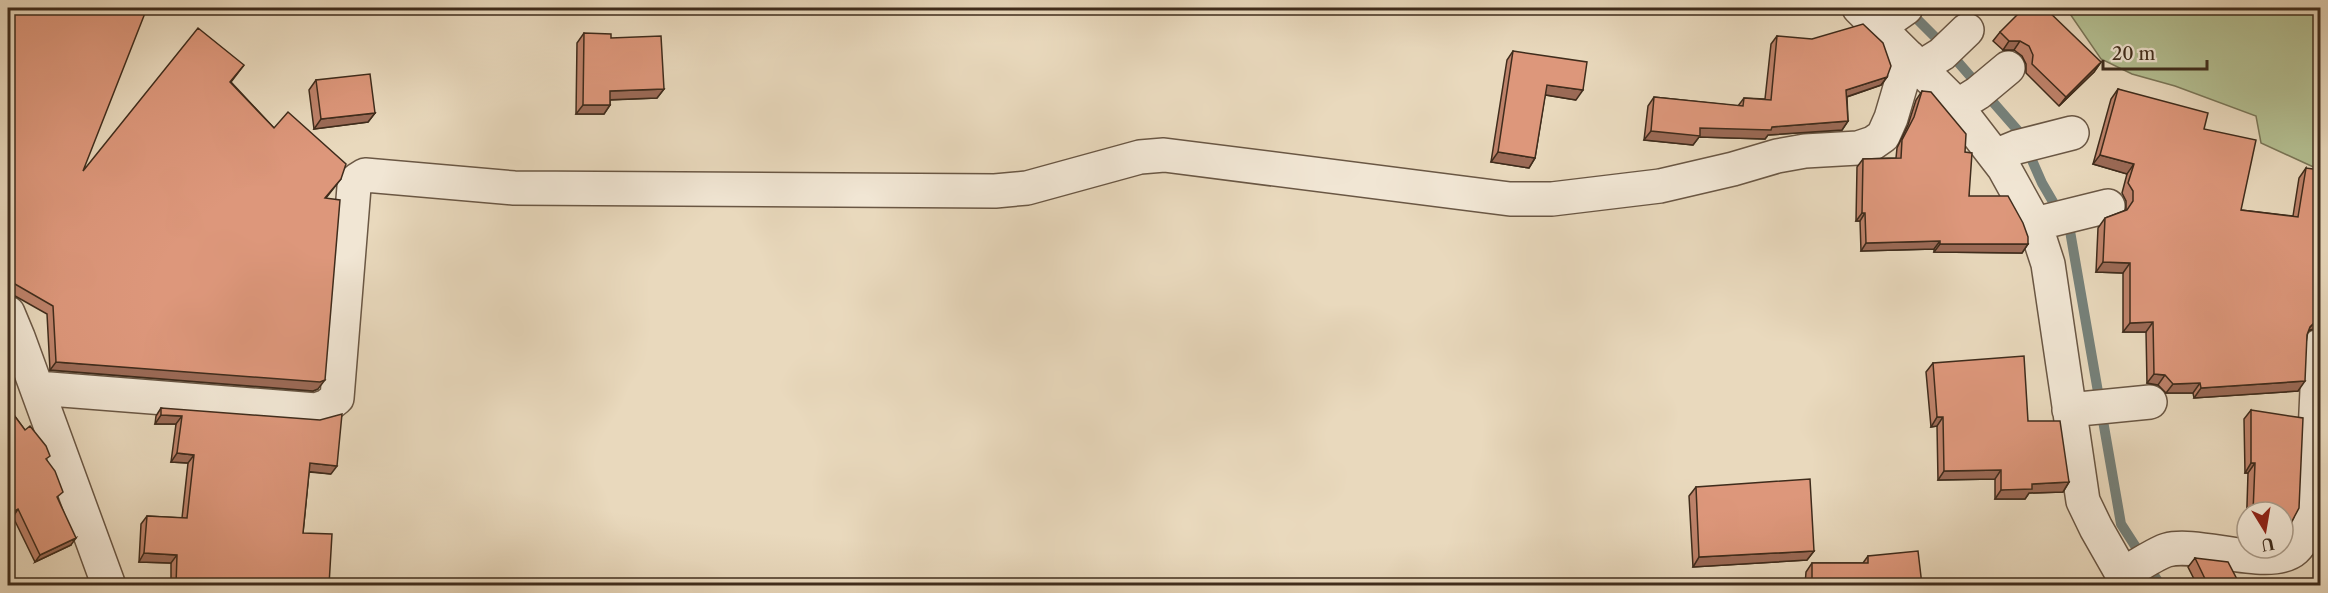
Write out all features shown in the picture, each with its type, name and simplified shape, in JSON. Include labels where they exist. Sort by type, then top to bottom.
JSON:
[{"type":"street","points":[[1886,13],[1986,85],[2006,151],[2004,168],[2072,214],[2048,264],[2082,409],[2083,501],[2096,528],[2140,568],[2185,548],[2279,557],[2294,551],[2301,543],[2311,522],[2319,346]]},
{"type":"street","points":[[37,388],[316,410],[327,406],[337,398],[354,187],[357,180],[365,175],[514,188],[995,191],[1028,188],[1140,157],[1164,155],[1510,199],[1552,199],[1660,186],[1777,156],[1806,151],[1858,148],[1873,143],[1883,136],[1892,118],[1939,50]]},
{"type":"street","points":[[2006,151],[2062,134]]},
{"type":"street","points":[[8,314],[109,585]]},
{"type":"street","points":[[2082,409],[2141,403]]},
{"type":"green space","points":[[2070,8],[2320,8],[2320,170],[2261,143],[2256,116],[2175,86],[2132,74],[2101,59],[2068,11]]},
{"type":"building","points":[[8,8],[147,8],[83,171],[198,28],[244,65],[230,82],[274,128],[288,112],[346,164],[341,179],[325,198],[340,200],[325,380],[320,382],[56,362],[53,306],[8,280]]},
{"type":"building","points":[[2024,8],[2045,8],[2101,62],[2066,97],[2032,64],[2033,55],[2029,46],[2020,41],[2009,41],[2000,32]]},
{"type":"building","points":[[1863,24],[1883,43],[1891,66],[1887,77],[1846,90],[1848,121],[1772,127],[1771,130],[1700,128],[1700,136],[1651,131],[1654,97],[1743,106],[1744,98],[1771,100],[1777,36],[1812,39]]},
{"type":"building","points":[[584,33],[611,34],[611,38],[661,36],[664,89],[610,91],[610,105],[583,105]]},
{"type":"building","points":[[1513,51],[1587,62],[1583,90],[1547,85],[1535,158],[1498,152]]},
{"type":"building","points":[[370,74],[375,113],[321,119],[316,80]]},
{"type":"building","points":[[2118,89],[2208,113],[2204,129],[2256,140],[2241,210],[2298,217],[2306,168],[2320,170],[2320,319],[2310,327],[2307,335],[2305,381],[2201,388],[2200,383],[2173,384],[2165,375],[2154,374],[2153,322],[2130,323],[2130,263],[2103,262],[2105,218],[2127,210],[2133,201],[2133,191],[2128,183],[2134,164],[2100,155]]},
{"type":"building","points":[[1922,91],[1931,92],[1966,134],[1965,152],[1972,153],[1969,196],[2008,196],[2023,223],[2028,244],[1940,244],[1940,241],[1866,243],[1865,213],[1862,213],[1863,159],[1901,158],[1902,140],[1914,117]]},
{"type":"building","points":[[2024,356],[2028,421],[2060,421],[2069,482],[2032,484],[2032,489],[2001,490],[2001,470],[1944,471],[1943,417],[1937,417],[1933,363]]},
{"type":"building","points":[[8,407],[25,430],[30,426],[46,446],[50,456],[46,459],[55,471],[63,492],[57,497],[76,538],[40,555],[18,509],[8,515]]},
{"type":"building","points":[[161,408],[320,420],[342,414],[337,466],[310,463],[303,533],[332,534],[329,585],[176,585],[177,555],[144,553],[147,516],[187,518],[194,455],[177,453],[182,416],[161,415]]},
{"type":"building","points":[[2251,410],[2303,418],[2299,508],[2295,516],[2295,500],[2253,500],[2255,463],[2251,463]]},
{"type":"building","points":[[1810,479],[1814,551],[1699,557],[1696,487]]},
{"type":"building","points":[[1918,551],[1922,585],[1812,585],[1812,563],[1868,563],[1868,556]]},
{"type":"building","points":[[2195,558],[2228,562],[2240,585],[2208,585]]},
{"type":"building","points":[[2115,579],[2121,585],[2085,585]]},
{"type":"waterway","points":[[1908,10],[1943,45],[2020,133],[2042,183],[2070,231],[2121,524],[2161,586]]}]
